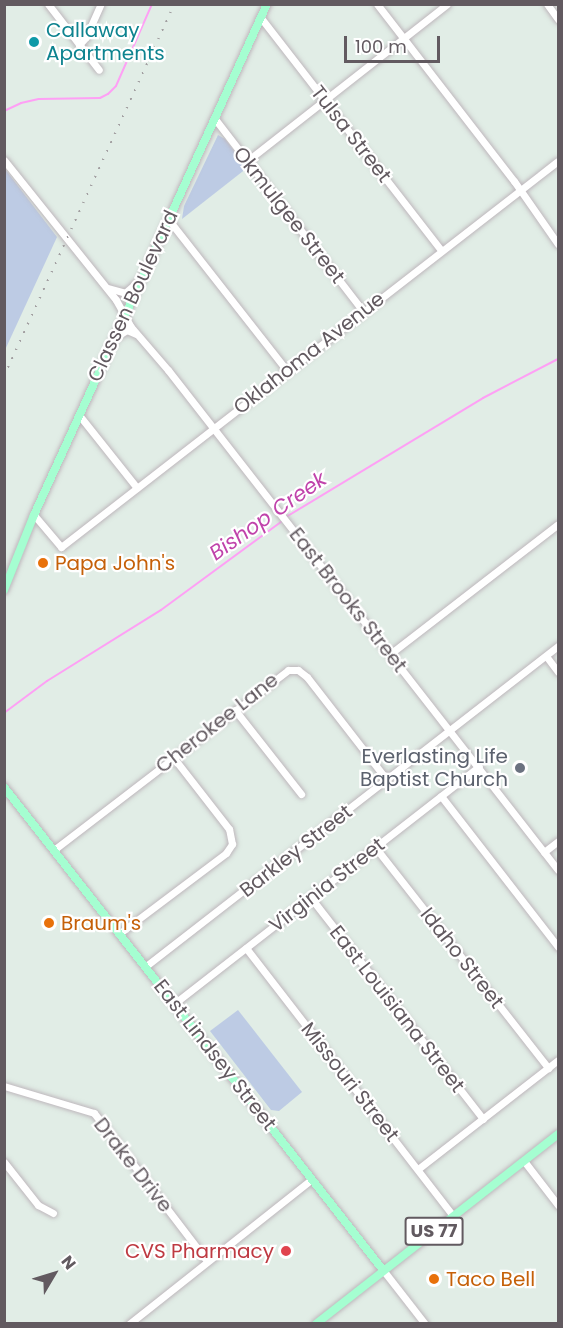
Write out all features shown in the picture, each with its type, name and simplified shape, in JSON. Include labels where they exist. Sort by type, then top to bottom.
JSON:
[{"type":"main road","name":"Classen Boulevard","points":[[4,590],[34,515],[267,4]]},
{"type":"main road","name":"East Lindsey Street","points":[[4,787],[55,849],[383,1270]]},
{"type":"main road","name":"US 77","points":[[316,1323],[558,1134]]},
{"type":"street","points":[[48,4],[99,70]]},
{"type":"street","points":[[79,45],[86,37],[102,4]]},
{"type":"street","points":[[377,4],[520,190],[558,244]]},
{"type":"street","points":[[247,161],[447,4]]},
{"type":"street","points":[[547,4],[558,19]]},
{"type":"street","name":"Tulsa Street","points":[[261,18],[441,250]]},
{"type":"street","name":"Okmulgee Street","points":[[215,118],[363,311]]},
{"type":"street","name":"East Brooks Street","points":[[4,159],[105,287],[139,336],[451,730],[558,870]]},
{"type":"street","name":"Oklahoma Avenue","points":[[34,515],[61,547],[558,161]]},
{"type":"street","points":[[168,219],[287,371]]},
{"type":"street","points":[[105,287],[113,292],[125,293],[142,278]]},
{"type":"street","points":[[114,338],[126,330],[139,336]]},
{"type":"street","points":[[79,415],[137,488]]},
{"type":"street","points":[[390,654],[558,524]]},
{"type":"street","name":"Barkley Street","points":[[146,966],[558,646]]},
{"type":"street","points":[[546,656],[558,672]]},
{"type":"street","name":"Cherokee Lane","points":[[55,849],[282,672],[298,670],[387,780]]},
{"type":"street","points":[[235,710],[301,794]]},
{"type":"street","points":[[120,933],[226,853],[232,839],[223,821],[173,757]]},
{"type":"street","name":"Virginia Street","points":[[175,1003],[479,766]]},
{"type":"street","points":[[441,796],[558,947]]},
{"type":"street","points":[[544,852],[558,841]]},
{"type":"street","name":"Idaho Street","points":[[375,847],[548,1068]]},
{"type":"street","name":"East Louisiana Street","points":[[311,898],[483,1119]]},
{"type":"street","name":"Missouri Street","points":[[246,948],[453,1216]]},
{"type":"street","points":[[418,1169],[558,1060]]},
{"type":"street","name":"Drake Drive","points":[[4,1086],[94,1113],[207,1261]]},
{"type":"street","points":[[524,1161],[558,1205]]},
{"type":"street","points":[[4,1162],[38,1205],[53,1213]]},
{"type":"street","points":[[129,1323],[312,1179]]},
{"type":"street","name":"East Lindsey Street","points":[[383,1270],[425,1323]]},
{"type":"shaded area","points":[[218,135],[225,139],[247,168],[182,219],[184,206]]},
{"type":"shaded area","points":[[5,169],[57,237],[5,350]]},
{"type":"shaded area","points":[[238,1010],[302,1092],[279,1111],[271,1110],[210,1031]]},
{"type":"waterway","points":[[4,111],[21,103],[39,99],[100,98],[108,94],[116,86],[152,4]]},
{"type":"waterway","name":"Bishop Creek","points":[[286,517],[483,398],[558,359]]},
{"type":"waterway","name":"Bishop Creek","points":[[4,713],[47,681],[161,610],[282,521]]},
{"type":"railway","points":[[4,376],[174,4]]},
{"type":"place","name":"Callaway Apartments","points":[[34,42]]},
{"type":"place","name":"Papa John's","points":[[43,563]]},
{"type":"place","name":"Everlasting Life Baptist Church","points":[[520,768]]},
{"type":"place","name":"Braum's","points":[[49,923]]},
{"type":"place","name":"CVS Pharmacy","points":[[286,1251]]},
{"type":"place","name":"Taco Bell","points":[[434,1279]]}]
